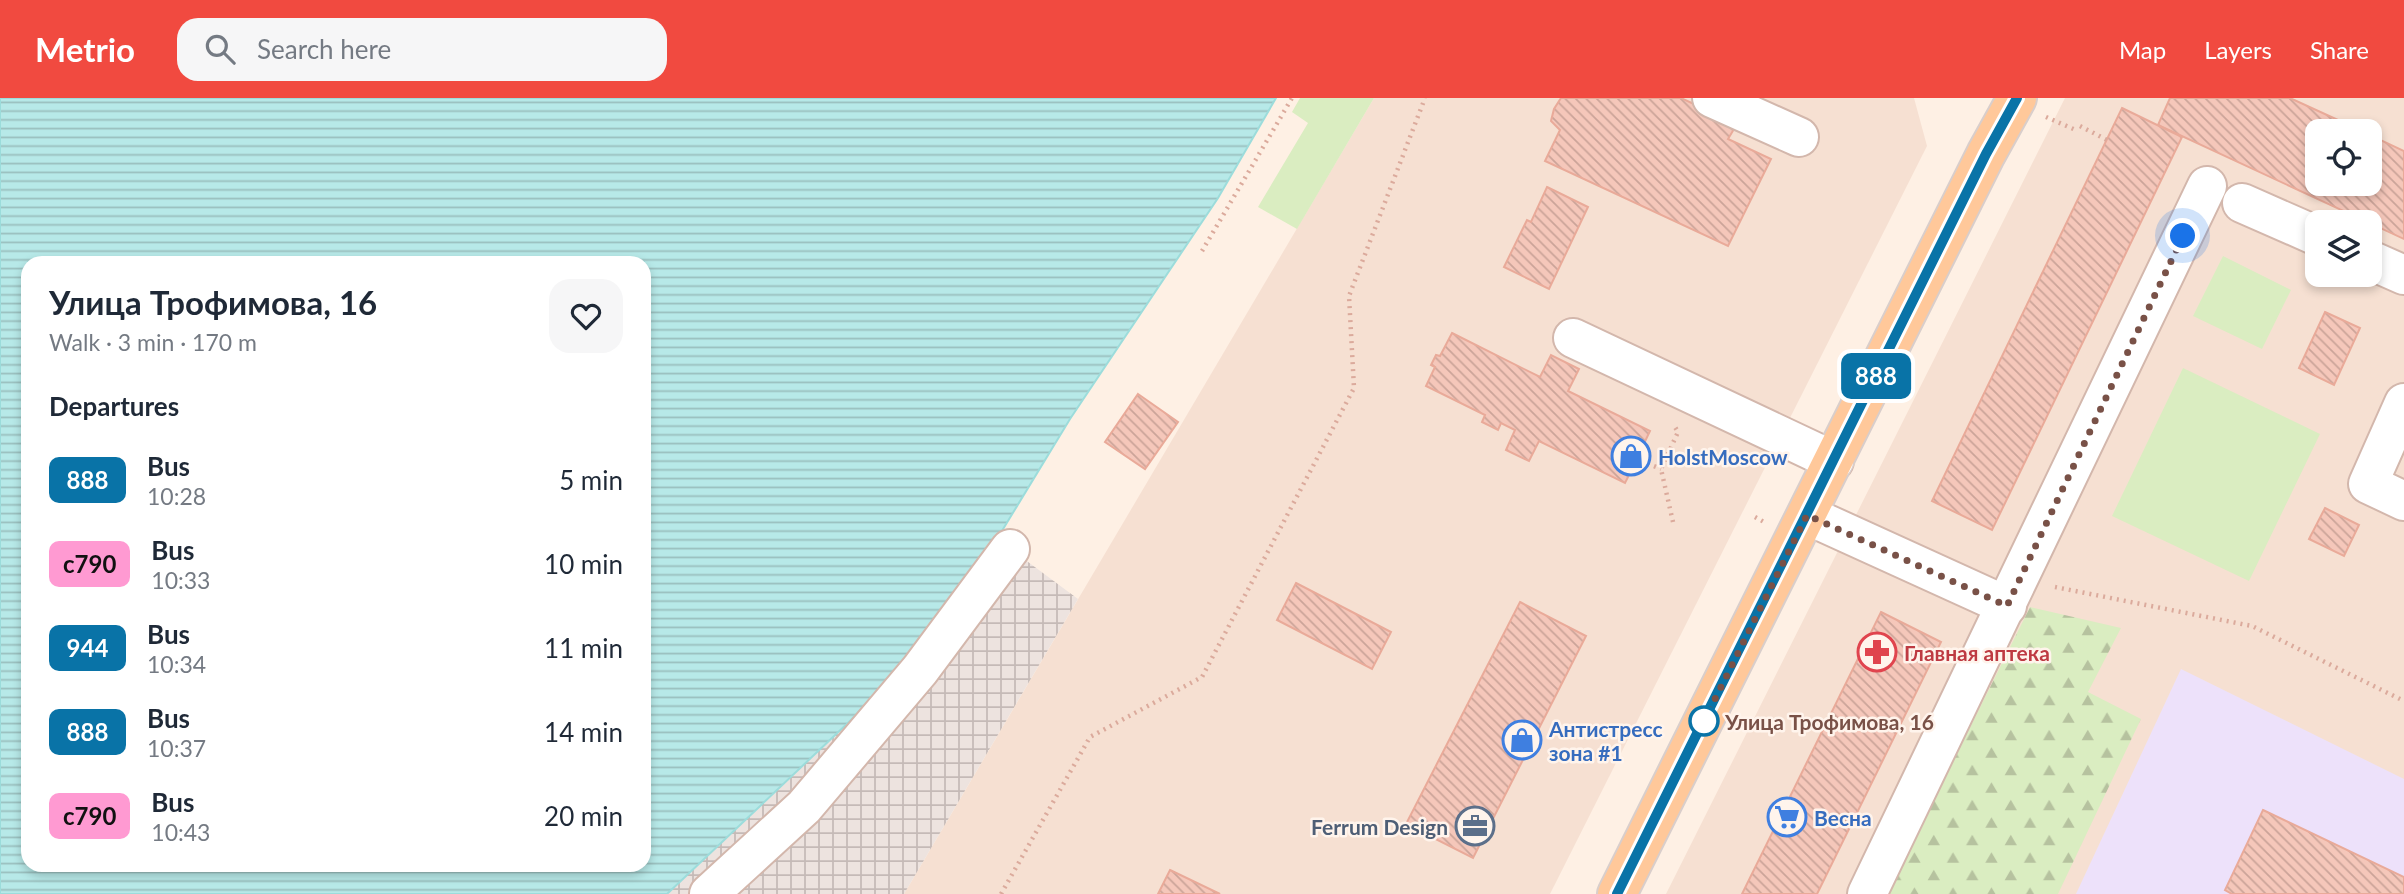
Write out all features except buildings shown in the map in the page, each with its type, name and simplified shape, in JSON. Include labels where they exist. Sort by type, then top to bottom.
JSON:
[{"type":"main road","points":[[1986,154],[2005,98]]},
{"type":"main road","points":[[1617,894],[1986,154],[2017,98]]},
{"type":"lane","points":[[1712,98],[1799,137]]},
{"type":"lane","points":[[1867,894],[2207,186]]},
{"type":"lane","points":[[2242,203],[2305,231]]},
{"type":"lane","points":[[2382,265],[2404,275]]},
{"type":"lane","points":[[1573,338],[1835,461]]},
{"type":"lane","points":[[2404,403],[2368,484],[2404,501]]},
{"type":"lane","points":[[1807,515],[2013,594]]},
{"type":"lane","points":[[709,894],[804,807],[920,670],[1010,549]]},
{"type":"path","points":[[1202,251],[1292,98]]},
{"type":"path","points":[[1002,894],[1090,737],[1202,677],[1354,388],[1349,296],[1425,98]]},
{"type":"path","points":[[2080,126],[2107,140]]},
{"type":"path","points":[[1670,383],[1660,400],[1678,432],[1661,469],[1673,522]]},
{"type":"path","points":[[1641,461],[1661,469]]},
{"type":"path","points":[[2013,594],[2252,626],[2404,701]]},
{"type":"shaded area","points":[[1374,98],[1914,98],[1927,146],[1550,894],[904,894]]},
{"type":"shaded area","points":[[2065,98],[2404,98],[2404,894],[1666,894]]},
{"type":"shaded area","points":[[997,539],[1078,599],[904,894],[667,894],[850,720]]},
{"type":"shaded area","points":[[2181,669],[2404,779],[2404,894],[2076,894]]},
{"type":"green space","points":[[1300,98],[1374,98],[1297,229],[1258,207],[1308,123],[1292,112]]},
{"type":"green space","points":[[2223,256],[2291,290],[2262,349],[2193,316]]},
{"type":"green space","points":[[2183,368],[2320,434],[2249,581],[2112,516]]},
{"type":"green space","points":[[2030,607],[2121,628],[2088,692],[2141,719],[2058,894],[1887,894]]},
{"type":"water","points":[[0,98],[1276,98],[1218,198],[1070,419],[997,539],[922,644],[851,720],[667,894],[0,894]]},
{"type":"bus line","name":"888","points":[[1617,894],[1986,154],[2017,98]]},
{"type":"place","name":"HolstMoscow","points":[[1631,456]]},
{"type":"place","name":"Главная аптека","points":[[1877,652]]},
{"type":"place","name":"Улица Трофимова, 16","points":[[1704,721]]},
{"type":"place","name":"Антистресс зона #1","points":[[1522,740]]},
{"type":"place","name":"Весна","points":[[1787,817]]},
{"type":"place","name":"Ferrum Design","points":[[1475,826]]},
{"type":"route","points":[[1704,721],[1807,515],[2007,606],[2183,236]]}]
